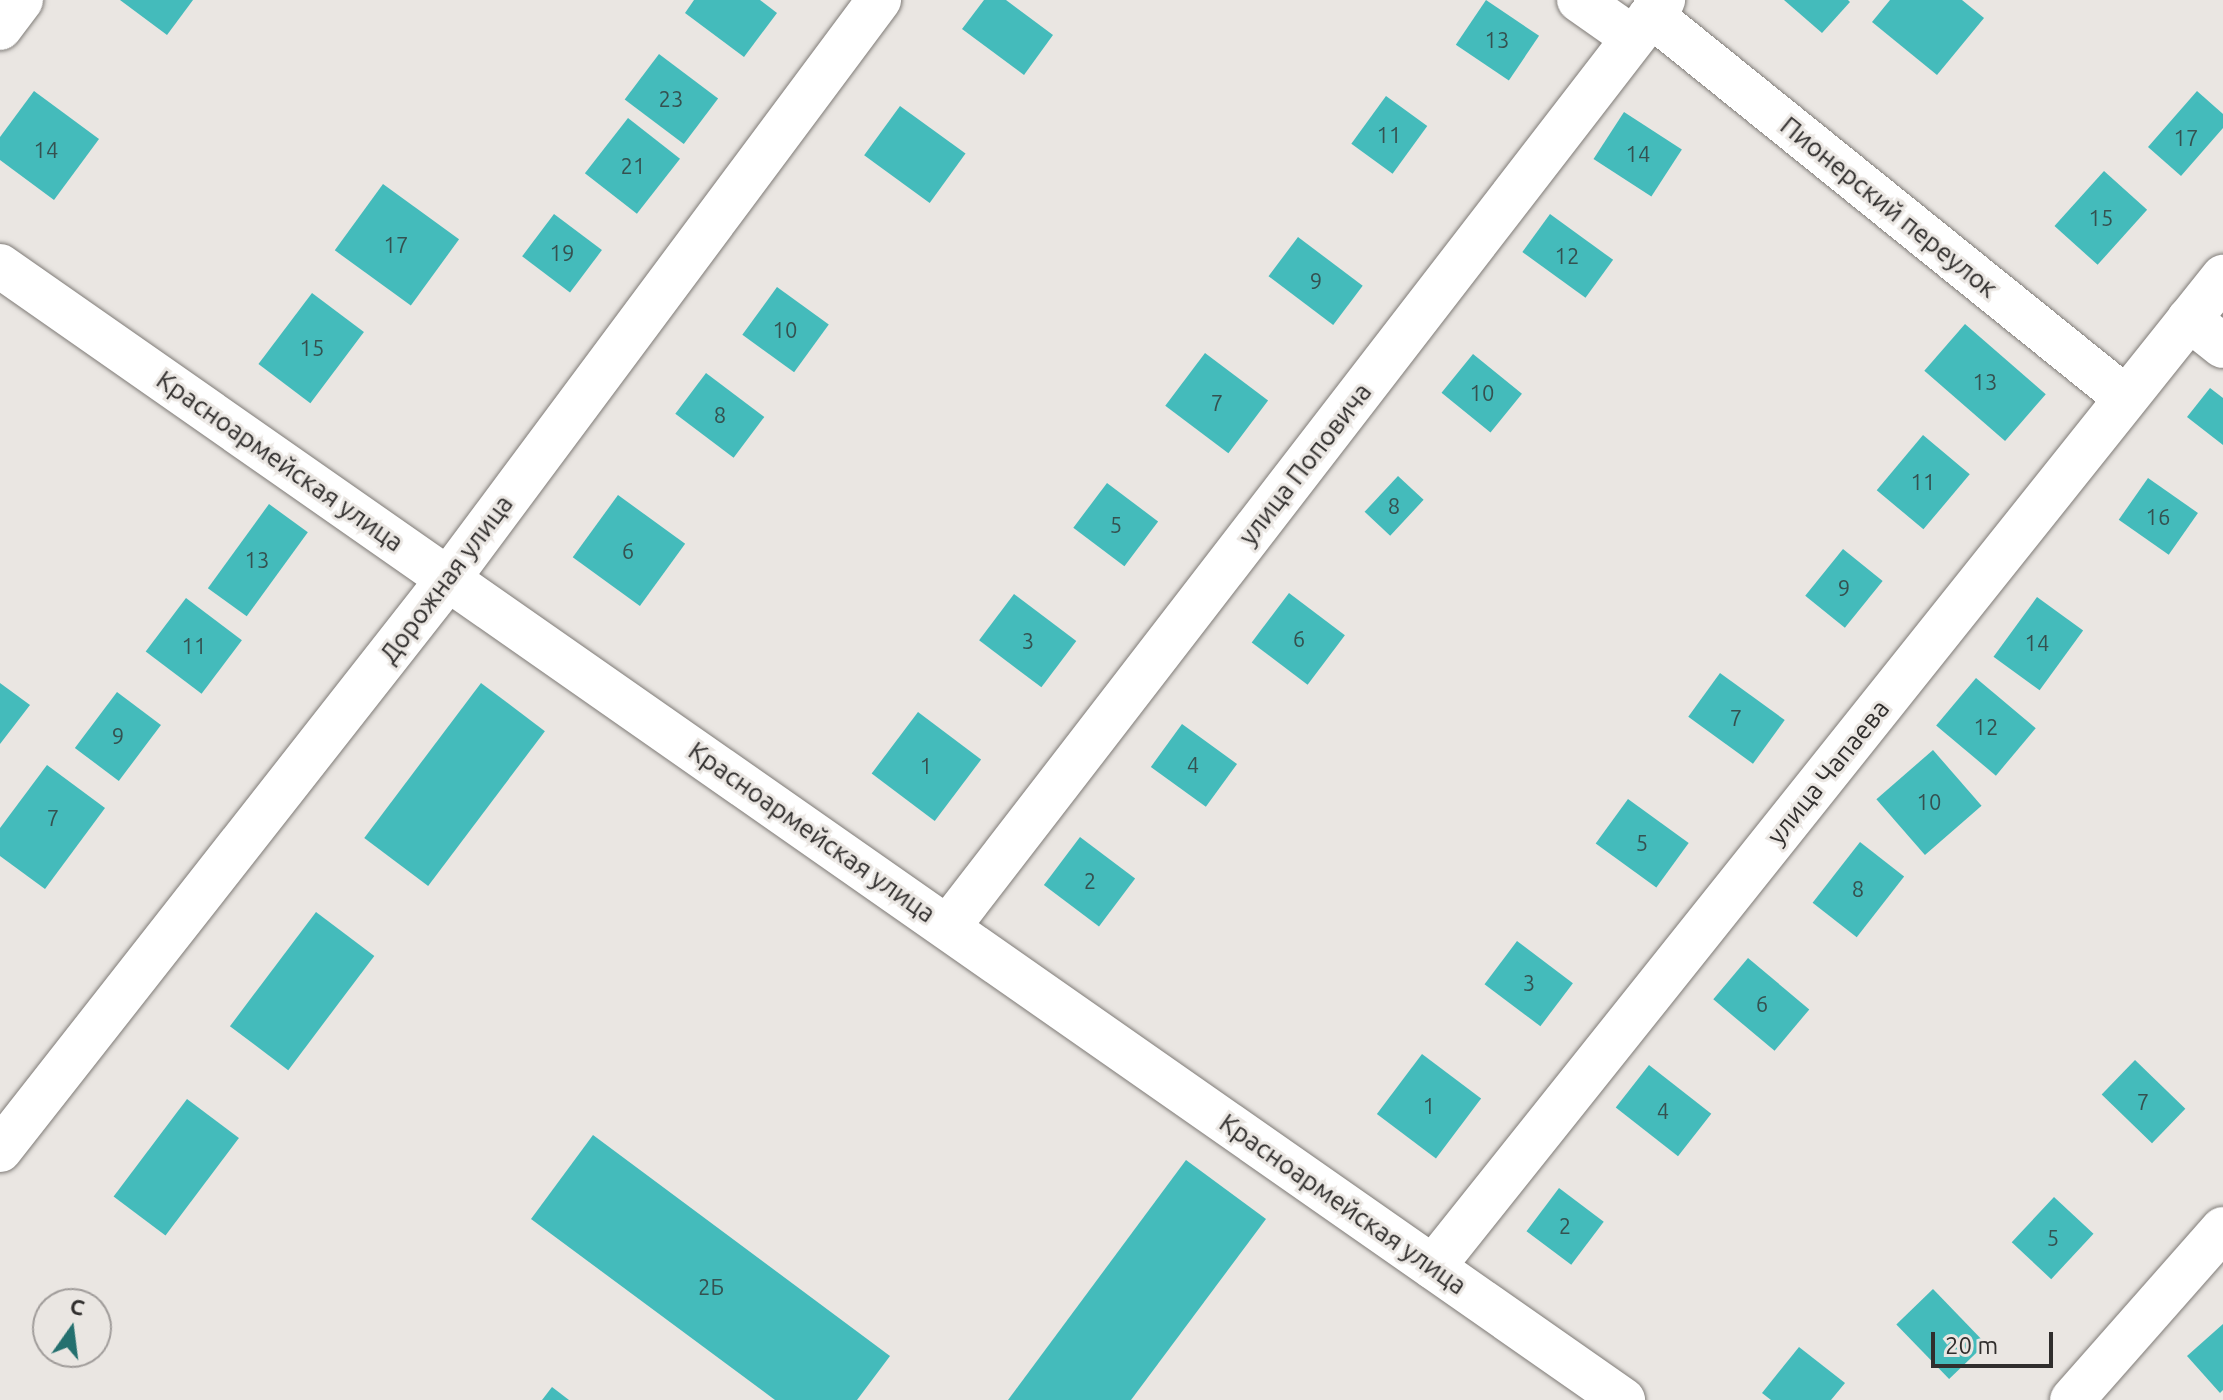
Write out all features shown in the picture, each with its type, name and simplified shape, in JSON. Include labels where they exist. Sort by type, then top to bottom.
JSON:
[{"type":"street","points":[[0,28],[21,0]]},
{"type":"street","name":"Дорожная улица","points":[[0,1150],[448,579],[879,0]]},
{"type":"street","name":"Пионерский переулок","points":[[1579,0],[1649,18],[2126,398]]},
{"type":"street","name":"улица Поповича","points":[[948,927],[1649,18]]},
{"type":"street","name":"Красноармейская улица","points":[[0,266],[1623,1400]]},
{"type":"street","name":"улица Чапаева","points":[[1433,1267],[2223,277]]},
{"type":"street","points":[[2189,319],[2223,346]]},
{"type":"street","points":[[2072,1400],[2223,1229]]},
{"type":"building","points":[[120,0],[193,0],[167,35]]},
{"type":"building","points":[[694,0],[760,0],[777,13],[744,57],[685,13]]},
{"type":"building","points":[[984,0],[1006,0],[1053,35],[1024,75],[962,29]]},
{"type":"building","points":[[1486,0],[1539,36],[1509,81],[1456,45]]},
{"type":"building","points":[[1784,0],[1848,0],[1850,2],[1822,33]]},
{"type":"building","points":[[1890,0],[1962,0],[1984,18],[1937,75],[1872,22]]},
{"type":"building","points":[[659,54],[718,99],[684,144],[625,100]]},
{"type":"building","points":[[34,91],[99,139],[54,200],[0,160],[0,137]]},
{"type":"building","points":[[2197,91],[2223,114],[2223,128],[2181,176],[2148,147]]},
{"type":"building","points":[[1386,96],[1427,126],[1393,174],[1351,144]]},
{"type":"building","points":[[900,106],[966,154],[930,203],[864,155]]},
{"type":"building","points":[[1624,112],[1682,150],[1651,197],[1594,159]]},
{"type":"building","points":[[628,118],[680,159],[637,214],[585,173]]},
{"type":"building","points":[[2104,171],[2147,210],[2098,265],[2054,226]]},
{"type":"building","points":[[383,184],[459,239],[411,306],[335,250]]},
{"type":"building","points":[[554,214],[602,250],[570,292],[522,256]]},
{"type":"building","points":[[1550,214],[1613,260],[1585,298],[1522,252]]},
{"type":"building","points":[[1298,237],[1363,286],[1333,325],[1269,276]]},
{"type":"building","points":[[777,287],[829,325],[794,372],[742,335]]},
{"type":"building","points":[[312,293],[364,332],[310,403],[258,364]]},
{"type":"building","points":[[1965,324],[2046,394],[2005,441],[1924,371]]},
{"type":"building","points":[[1205,353],[1268,401],[1228,453],[1165,406]]},
{"type":"building","points":[[1473,354],[1522,394],[1490,433],[1442,393]]},
{"type":"building","points":[[706,373],[764,417],[734,458],[675,414]]},
{"type":"building","points":[[2210,388],[2223,398],[2223,445],[2187,417]]},
{"type":"building","points":[[1923,435],[1970,474],[1923,529],[1877,490]]},
{"type":"building","points":[[1398,476],[1424,500],[1390,536],[1365,512]]},
{"type":"building","points":[[2148,478],[2198,513],[2169,555],[2119,520]]},
{"type":"building","points":[[1107,483],[1158,522],[1124,566],[1073,528]]},
{"type":"building","points":[[618,495],[685,544],[640,606],[573,557]]},
{"type":"building","points":[[269,504],[308,532],[247,616],[208,588]]},
{"type":"building","points":[[1843,549],[1883,581],[1845,628],[1805,596]]},
{"type":"building","points":[[1289,593],[1345,635],[1308,685],[1252,643]]},
{"type":"building","points":[[1014,594],[1076,641],[1041,687],[979,640]]},
{"type":"building","points":[[2037,597],[2083,631],[2040,690],[1994,657]]},
{"type":"building","points":[[186,598],[242,640],[202,694],[146,652]]},
{"type":"building","points":[[1720,673],[1785,720],[1753,764],[1688,717]]},
{"type":"building","points":[[1976,678],[2036,728],[1996,776],[1936,725]]},
{"type":"building","points":[[0,683],[30,705],[0,744]]},
{"type":"building","points":[[481,683],[545,731],[428,886],[364,838]]},
{"type":"building","points":[[117,692],[161,725],[119,781],[75,748]]},
{"type":"building","points":[[918,712],[981,760],[935,821],[872,773]]},
{"type":"building","points":[[1182,724],[1237,764],[1206,807],[1151,767]]},
{"type":"building","points":[[1933,750],[1982,806],[1925,855],[1876,799]]},
{"type":"building","points":[[47,765],[105,808],[45,889],[0,856],[0,828]]},
{"type":"building","points":[[1628,799],[1689,843],[1656,888],[1596,843]]},
{"type":"building","points":[[1080,837],[1135,879],[1099,926],[1044,885]]},
{"type":"building","points":[[1860,842],[1904,876],[1857,937],[1813,903]]},
{"type":"building","points":[[316,912],[374,956],[288,1070],[230,1026]]},
{"type":"building","points":[[1517,941],[1573,983],[1540,1026],[1485,984]]},
{"type":"building","points":[[1748,958],[1809,1009],[1775,1051],[1713,999]]},
{"type":"building","points":[[1422,1054],[1481,1099],[1436,1158],[1377,1114]]},
{"type":"building","points":[[2135,1060],[2185,1109],[2152,1143],[2102,1095]]},
{"type":"building","points":[[1649,1065],[1711,1114],[1678,1156],[1616,1108]]},
{"type":"building","points":[[187,1099],[239,1138],[165,1236],[114,1196]]},
{"type":"building","points":[[593,1135],[890,1356],[857,1400],[775,1400],[531,1219]]},
{"type":"building","points":[[1186,1160],[1266,1219],[1131,1400],[1008,1400]]},
{"type":"building","points":[[1559,1188],[1604,1222],[1571,1265],[1527,1231]]},
{"type":"building","points":[[2054,1197],[2093,1234],[2051,1279],[2012,1242]]},
{"type":"building","points":[[1933,1289],[1986,1344],[1949,1379],[1896,1324]]},
{"type":"building","points":[[2223,1324],[2223,1390],[2220,1393],[2187,1356]]},
{"type":"building","points":[[1799,1347],[1845,1383],[1831,1400],[1771,1400],[1762,1393]]},
{"type":"building","points":[[552,1387],[569,1400],[542,1400]]}]
